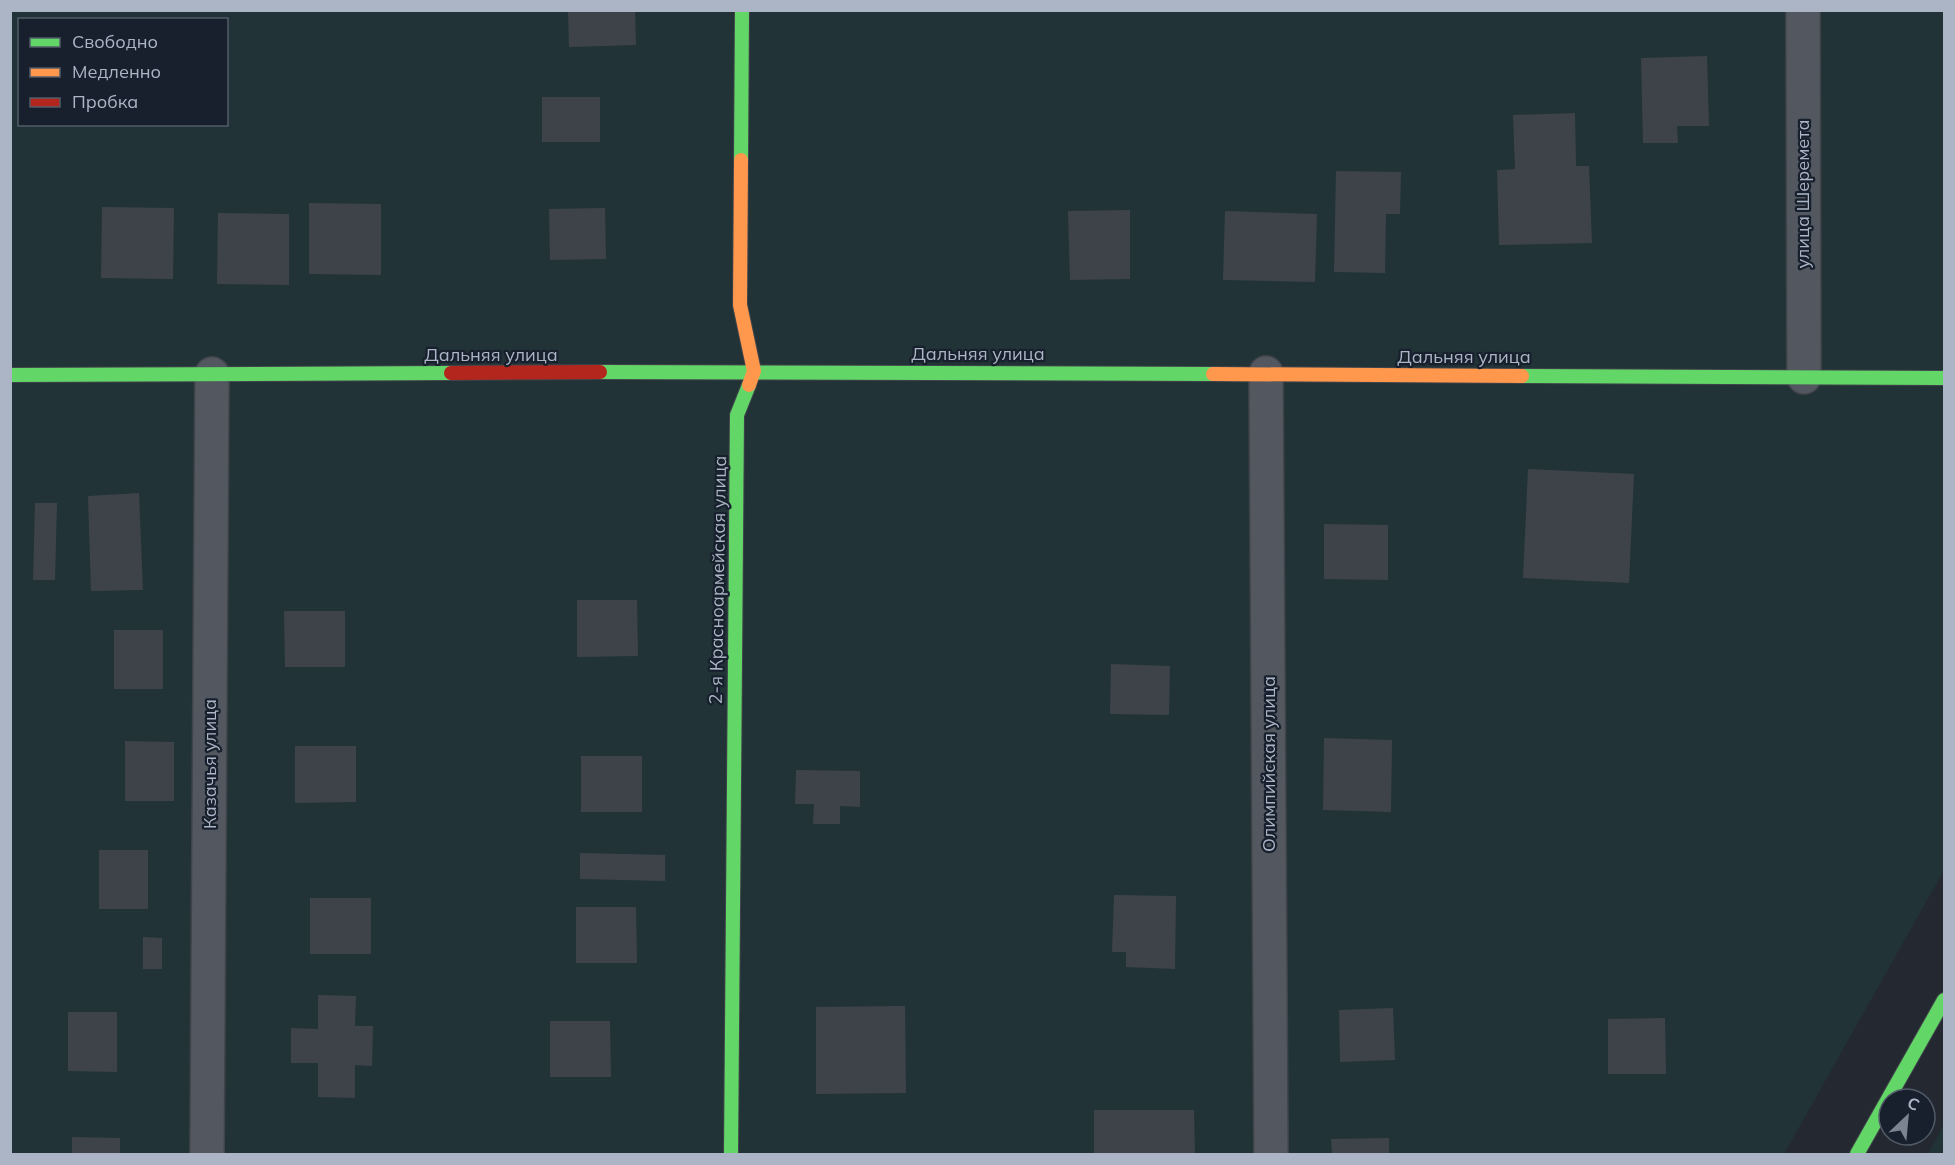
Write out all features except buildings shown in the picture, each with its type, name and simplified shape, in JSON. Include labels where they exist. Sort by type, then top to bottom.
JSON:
[{"type":"street","points":[[742,10],[740,305],[754,371]]},
{"type":"street","name":"улица Шеремета","points":[[1803,10],[1804,377]]},
{"type":"street","name":"Дальняя улица","points":[[10,375],[754,371],[1944,378]]},
{"type":"street","name":"2-я Красноармейская улица","points":[[731,1155],[737,415],[754,371]]},
{"type":"street","name":"Олимпийская улица","points":[[1266,373],[1271,1155]]},
{"type":"street","name":"Казачья улица","points":[[207,1155],[212,374]]},
{"type":"street","points":[[1857,1155],[1944,1000]]},
{"type":"shaded area","points":[[10,11],[1944,11],[1944,870],[1784,1154],[11,1154]]},
{"type":"shaded area","points":[[1944,1124],[1944,1154],[1928,1154],[1932,1147],[1937,1147],[1937,1137]]},
{"type":"traffic: fast","points":[[741,160],[742,10]]},
{"type":"traffic: fast","points":[[600,372],[1213,374]]},
{"type":"traffic: fast","points":[[10,375],[451,373]]},
{"type":"traffic: fast","points":[[1522,376],[1944,378]]},
{"type":"traffic: fast","points":[[731,1154],[737,415],[749,385]]},
{"type":"traffic: fast","points":[[1857,1154],[1944,1000]]},
{"type":"traffic: slow","points":[[741,160],[740,305],[754,371],[749,385]]},
{"type":"traffic: slow","points":[[1213,374],[1522,376]]},
{"type":"traffic: jam","points":[[451,373],[600,372]]}]
